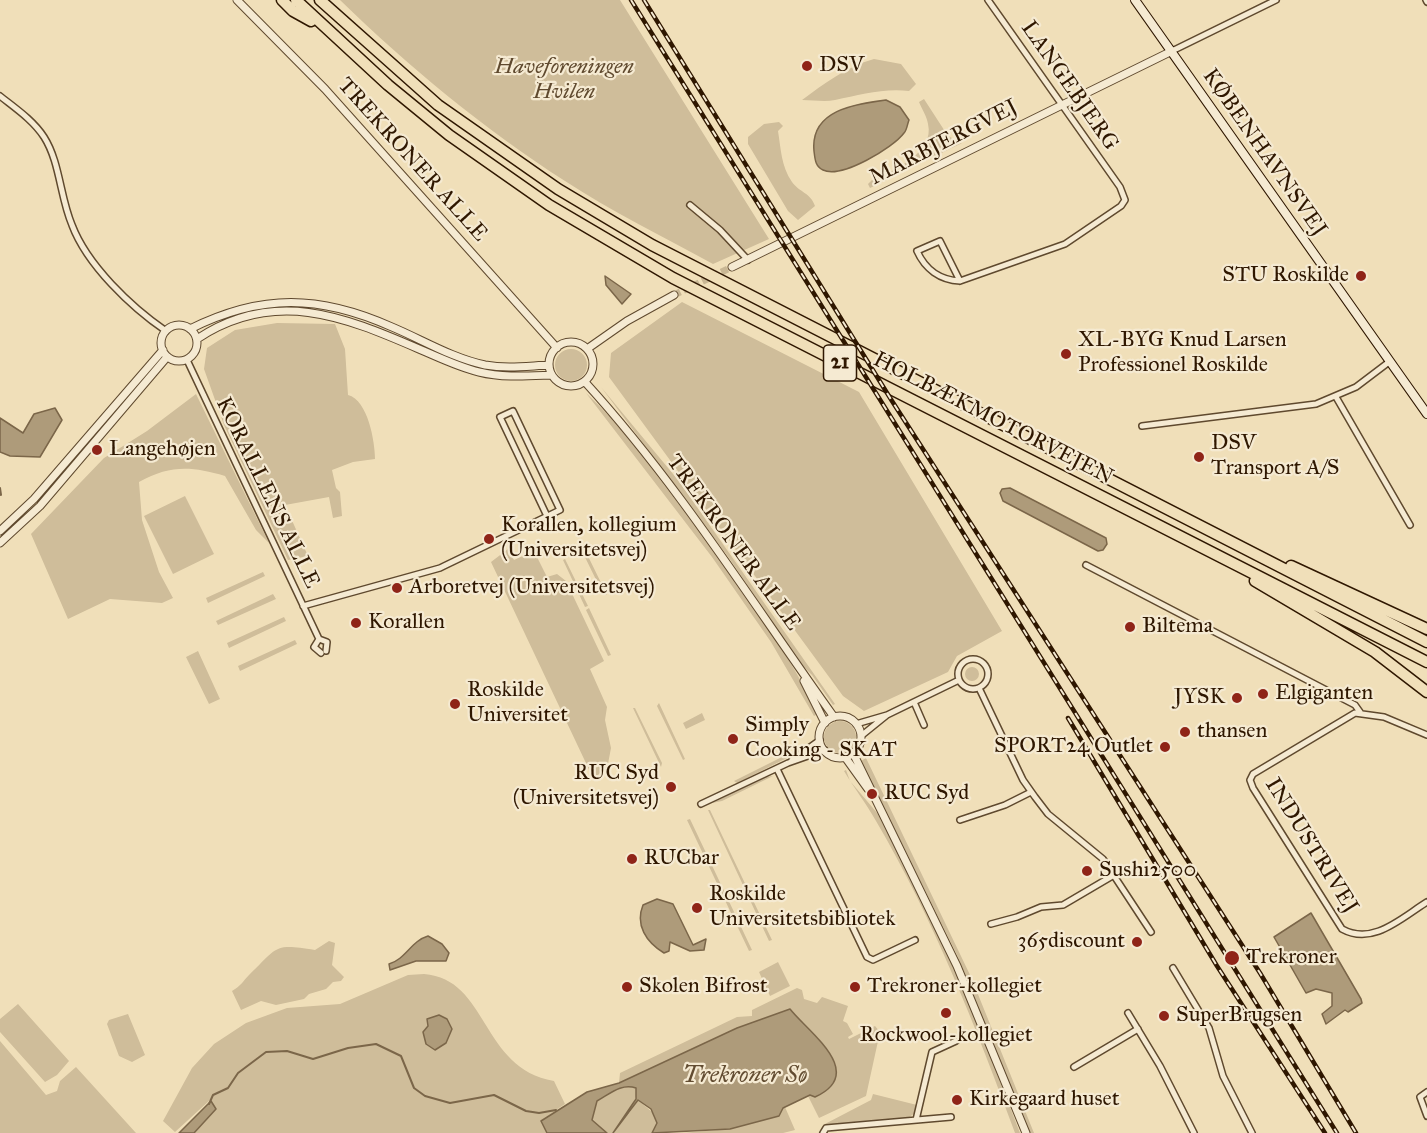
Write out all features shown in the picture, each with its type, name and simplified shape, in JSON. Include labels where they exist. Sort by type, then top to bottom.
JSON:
[{"type":"highway","points":[[282,0],[293,11],[323,27]]},
{"type":"highway","name":"HOLBÆKMOTORVEJEN","points":[[296,0],[323,27],[449,135],[549,205],[673,278],[1427,662]]},
{"type":"highway","name":"HOLBÆKMOTORVEJEN","points":[[320,0],[438,105],[558,189],[642,240],[1427,642]]},
{"type":"highway","points":[[1247,549],[1311,573],[1427,629]]},
{"type":"highway","points":[[1226,560],[1270,591],[1375,652],[1427,692]]},
{"type":"main road","name":"KØBENHAVNSVEJ","points":[[1135,0],[1427,414]]},
{"type":"street","name":"TREKRONER ALLE","points":[[237,0],[325,89],[557,348]]},
{"type":"street","name":"LANGEBJERG","points":[[960,281],[1075,238],[1121,206],[1125,200],[1123,192],[988,0]]},
{"type":"street","points":[[1172,51],[1276,0]]},
{"type":"street","name":"MARBJERGVEJ","points":[[732,267],[1172,51]]},
{"type":"street","points":[[0,96],[31,122],[46,141],[71,224],[80,242],[131,304],[166,331]]},
{"type":"street","points":[[690,205],[748,260]]},
{"type":"street","points":[[940,241],[960,281],[948,280],[923,265],[917,251],[940,241]]},
{"type":"street","points":[[587,349],[627,321],[674,295]]},
{"type":"street","points":[[190,329],[233,310],[258,304],[289,300],[314,302],[341,307],[476,362],[508,368],[549,365]]},
{"type":"street","points":[[197,339],[215,327],[240,318],[274,312],[315,312],[358,323],[477,372],[499,376],[552,375]]},
{"type":"street","points":[[178,325],[190,329],[197,339],[196,350],[187,360],[177,361],[167,357],[163,350],[162,339],[166,331],[178,325]]},
{"type":"street","points":[[572,342],[587,349],[593,366],[585,382],[576,386],[566,386],[552,375],[549,365],[557,348],[572,342]]},
{"type":"street","points":[[0,531],[34,500],[163,350]]},
{"type":"street","points":[[0,543],[40,506],[167,357]]},
{"type":"street","name":"KORALLENS ALLE","points":[[187,360],[319,639],[327,642],[323,652],[314,647],[319,639]]},
{"type":"street","points":[[1142,426],[1297,408],[1336,397],[1356,387],[1389,362]]},
{"type":"street","name":"TREKRONER ALLE","points":[[585,382],[647,455],[710,538],[801,673],[834,717]]},
{"type":"street","points":[[1336,397],[1410,525]]},
{"type":"street","points":[[303,606],[440,568],[560,510],[513,411],[500,417],[547,516]]},
{"type":"street","points":[[1086,565],[1355,705],[1360,712],[1384,717],[1427,735]]},
{"type":"street","points":[[969,659],[978,660],[985,665],[988,673],[986,682],[979,688],[966,687],[959,681],[958,672],[961,664],[969,659]]},
{"type":"street","name":"TREKRONER ALLE","points":[[801,673],[825,723]]},
{"type":"street","points":[[856,724],[887,715],[959,681]]},
{"type":"street","points":[[979,688],[1031,792],[1048,814],[1091,847],[1114,875],[1151,933]]},
{"type":"street","points":[[914,702],[924,725]]},
{"type":"street","name":"INDUSTRIVEJ","points":[[1360,712],[1342,718],[1253,774],[1250,780],[1252,788],[1342,929],[1355,935],[1376,934],[1427,902]]},
{"type":"street","points":[[861,736],[887,715]]},
{"type":"street","points":[[701,804],[788,763],[820,740],[825,723],[834,717],[846,717],[856,724],[861,736],[860,744],[853,753],[845,757],[834,757],[825,750],[820,740]]},
{"type":"street","points":[[788,763],[825,750]]},
{"type":"street","points":[[853,753],[957,966],[1024,1133]]},
{"type":"street","points":[[845,757],[870,790]]},
{"type":"street","points":[[777,769],[867,957],[873,960],[915,940]]},
{"type":"street","points":[[960,820],[1005,805],[1031,792]]},
{"type":"street","points":[[991,924],[1041,907],[1063,905],[1114,875]]},
{"type":"street","points":[[1173,968],[1209,1028],[1223,1076],[1252,1133]]},
{"type":"street","points":[[1128,1013],[1160,1066],[1194,1133]]},
{"type":"street","points":[[1074,1067],[1138,1029]]},
{"type":"street","points":[[916,1120],[932,1052],[956,1041]]},
{"type":"street","points":[[1427,1092],[1420,1097],[1427,1116]]},
{"type":"street","points":[[823,1133],[826,1128],[951,1117]]},
{"type":"green space","name":"Haveforeningen Hvilen","points":[[340,0],[620,0],[769,239],[713,264],[620,214],[535,161],[476,119],[420,73]]},
{"type":"green space","points":[[874,59],[901,64],[916,84],[909,91],[881,91],[831,101],[802,100],[845,71]]},
{"type":"green space","points":[[924,99],[948,136],[962,143],[870,188],[868,184],[872,180],[911,160],[925,144],[928,124],[919,102]]},
{"type":"green space","points":[[779,122],[783,126],[778,131],[786,170],[792,182],[811,198],[815,206],[798,220],[788,211],[748,144],[748,137],[764,124]]},
{"type":"green space","points":[[682,302],[859,392],[1002,631],[957,656],[948,672],[864,711],[843,696],[609,377],[611,353]]},
{"type":"green space","points":[[277,323],[335,324],[345,349],[348,395],[355,398],[365,413],[372,433],[375,452],[375,459],[353,462],[332,470],[336,488],[340,492],[342,516],[333,518],[329,497],[285,505],[308,556],[288,560],[224,425],[204,369],[207,348],[235,330]]},
{"type":"green space","points":[[571,349],[582,354],[587,365],[582,376],[571,381],[560,376],[555,365],[560,354]]},
{"type":"green space","points":[[601,387],[678,480],[835,704],[833,705],[812,675],[800,663],[729,558]]},
{"type":"green space","points":[[586,393],[630,441],[730,573],[769,629],[804,686],[818,714],[814,716],[771,642],[712,557]]},
{"type":"green space","points":[[196,394],[269,543],[256,530],[225,476],[202,470],[181,469],[150,476],[139,482],[142,520],[159,572],[173,598],[162,603],[110,599],[68,619],[31,534],[104,458],[147,431]]},
{"type":"green space","points":[[185,496],[214,554],[173,574],[144,516]]},
{"type":"green space","points":[[508,549],[514,560],[534,551],[547,577],[557,574],[566,581],[604,661],[590,669],[607,707],[605,720],[611,748],[607,769],[593,778],[491,562]]},
{"type":"green space","points":[[585,550],[607,595],[603,594],[582,551]]},
{"type":"green space","points":[[565,559],[588,606],[585,607],[563,560]]},
{"type":"green space","points":[[263,572],[265,576],[208,603],[206,598]]},
{"type":"green space","points":[[273,594],[276,599],[218,625],[216,621]]},
{"type":"green space","points":[[589,608],[611,655],[608,656],[586,610]]},
{"type":"green space","points":[[284,617],[286,621],[229,648],[227,643]]},
{"type":"green space","points":[[295,640],[297,644],[240,671],[238,666]]},
{"type":"green space","points":[[198,651],[220,699],[209,704],[186,657]]},
{"type":"green space","points":[[969,667],[975,667],[979,674],[975,681],[969,681],[965,677],[965,671]]},
{"type":"green space","points":[[659,703],[685,759],[683,760],[657,706]]},
{"type":"green space","points":[[633,708],[662,763],[661,767]]},
{"type":"green space","points":[[702,713],[705,720],[686,729],[683,723]]},
{"type":"green space","points":[[840,721],[851,726],[856,737],[851,748],[840,753],[829,748],[824,737],[829,726]]},
{"type":"green space","points":[[808,744],[789,757],[737,783],[734,781]]},
{"type":"green space","points":[[866,758],[971,977],[1034,1133],[1029,1133],[958,957],[861,761]]},
{"type":"green space","points":[[773,776],[722,801],[712,803],[766,777]]},
{"type":"green space","points":[[851,782],[878,814],[929,914],[974,1014],[1020,1133],[1015,1133],[969,1013],[935,934],[897,858]]},
{"type":"green space","points":[[708,810],[710,810],[772,940],[769,941]]},
{"type":"green space","points":[[690,819],[752,950],[749,951],[687,820]]},
{"type":"green space","points":[[329,941],[335,943],[332,965],[344,977],[341,981],[333,982],[326,989],[309,994],[304,999],[276,1005],[261,1001],[241,1010],[232,991],[277,949],[291,947],[315,950]]},
{"type":"green space","points":[[778,962],[790,986],[770,996],[759,972]]},
{"type":"green space","points":[[424,974],[445,980],[461,991],[497,1043],[512,1060],[530,1073],[554,1081],[565,1104],[556,1110],[546,1127],[547,1133],[194,1133],[216,1109],[210,1100],[175,1132],[163,1121],[192,1068],[214,1044],[246,1023],[287,1008],[340,1004],[408,975]]},
{"type":"green space","points":[[797,988],[802,990],[804,999],[817,1003],[822,997],[848,1006],[843,1021],[847,1023],[853,1034],[848,1037],[849,1039],[875,1026],[880,1032],[866,1096],[819,1118],[808,1096],[832,1084],[835,1073],[833,1063],[822,1043],[790,1009],[737,1028],[619,1083],[620,1073],[737,1017],[752,1016],[752,1010]]},
{"type":"green space","points":[[18,1004],[69,1061],[57,1075],[45,1082],[0,1032],[0,1019]]},
{"type":"green space","points":[[128,1014],[145,1055],[132,1062],[119,1056],[107,1024],[109,1020]]},
{"type":"green space","points":[[0,1041],[46,1095],[57,1091],[60,1081],[76,1067],[136,1133],[0,1133]]},
{"type":"green space","points":[[629,1086],[636,1088],[638,1092],[628,1115],[638,1100],[654,1114],[656,1127],[652,1133],[605,1133],[592,1120],[593,1107],[605,1095]]},
{"type":"green space","points":[[873,1094],[917,1105],[915,1113],[908,1118],[823,1125],[871,1100]]},
{"type":"green space","points":[[785,1107],[795,1130],[783,1133],[681,1133],[730,1129]]},
{"type":"water","points":[[886,100],[900,107],[909,120],[905,132],[898,139],[878,154],[854,166],[831,172],[818,166],[814,154],[815,137],[819,126],[827,118],[849,107]]},
{"type":"water","points":[[605,276],[631,294],[622,304],[606,285]]},
{"type":"water","points":[[55,408],[62,420],[40,457],[10,456],[0,452],[0,418],[23,433],[34,414]]},
{"type":"water","points":[[1010,488],[1106,538],[1107,544],[1103,550],[1098,551],[1003,501],[1000,493],[1002,489]]},
{"type":"water","points":[[657,899],[673,904],[693,945],[706,939],[704,950],[690,951],[670,942],[669,951],[664,953],[652,944],[641,926],[640,919],[643,905]]},
{"type":"water","points":[[1311,913],[1362,1003],[1348,1012],[1345,1010],[1326,1024],[1322,1014],[1332,1006],[1332,993],[1316,989],[1306,993],[1274,937]]},
{"type":"water","points":[[428,936],[442,944],[449,953],[446,961],[416,961],[390,970],[389,964],[395,962],[422,938]]},
{"type":"water","name":"Trekroner Sø","points":[[790,1009],[829,1053],[835,1065],[836,1076],[830,1087],[815,1097],[810,1095],[783,1108],[779,1116],[730,1129],[652,1133],[657,1123],[651,1109],[638,1100],[613,1133],[636,1099],[636,1088],[625,1087],[597,1101],[592,1120],[607,1133],[547,1133],[541,1121],[587,1092],[619,1083],[737,1028]]},
{"type":"water","points":[[439,1015],[447,1019],[452,1029],[446,1043],[435,1050],[426,1044],[423,1032],[428,1026],[427,1019]]},
{"type":"water","points":[[211,1101],[216,1109],[194,1133],[179,1133]]},
{"type":"waterway","points":[[0,488],[1,495]]},
{"type":"waterway","points":[[209,1104],[213,1095],[228,1088],[238,1073],[266,1052],[287,1051],[313,1059],[348,1048],[376,1044],[401,1056],[414,1088],[425,1096],[450,1103],[494,1095],[526,1111],[539,1113],[556,1110]]},
{"type":"tunnel","points":[[674,295],[732,267]]},
{"type":"railway","points":[[631,0],[1337,1133]]},
{"type":"railway","points":[[644,0],[892,401],[1260,973],[1356,1133]]},
{"type":"railway","points":[[1068,718],[1217,966],[1325,1133]]},
{"type":"place","name":"DSV","points":[[807,66]]},
{"type":"place","name":"STU Roskilde","points":[[1361,276]]},
{"type":"place","name":"XL-BYG Knud Larsen Professionel Roskilde","points":[[1066,354]]},
{"type":"place","name":"Langehøjen","points":[[97,450]]},
{"type":"place","name":"DSV Transport A/S","points":[[1199,457]]},
{"type":"place","name":"Korallen, kollegium (Universitetsvej)","points":[[489,539]]},
{"type":"place","name":"Arboretvej (Universitetsvej)","points":[[397,588]]},
{"type":"place","name":"Korallen","points":[[356,623]]},
{"type":"place","name":"Biltema","points":[[1130,627]]},
{"type":"place","name":"Elgiganten","points":[[1263,694]]},
{"type":"place","name":"JYSK","points":[[1237,698]]},
{"type":"place","name":"Roskilde Universitet","points":[[455,704]]},
{"type":"place","name":"thansen","points":[[1185,732]]},
{"type":"place","name":"Simply Cooking - SKAT","points":[[733,739]]},
{"type":"place","name":"SPORT24 Outlet","points":[[1165,747]]},
{"type":"place","name":"RUC Syd (Universitetsvej)","points":[[671,787]]},
{"type":"place","name":"RUC Syd","points":[[872,794]]},
{"type":"place","name":"RUCbar","points":[[632,859]]},
{"type":"place","name":"Sushi2500","points":[[1087,871]]},
{"type":"place","name":"Roskilde Universitetsbibliotek","points":[[697,908]]},
{"type":"place","name":"365discount","points":[[1137,942]]},
{"type":"place","name":"Trekroner","points":[[1232,958]]},
{"type":"place","name":"Skolen Bifrost","points":[[627,987]]},
{"type":"place","name":"Trekroner-kollegiet","points":[[855,987]]},
{"type":"place","name":"Rockwool-kollegiet","points":[[946,1013]]},
{"type":"place","name":"SuperBrugsen","points":[[1164,1016]]},
{"type":"place","name":"Kirkegaard huset","points":[[957,1100]]}]
